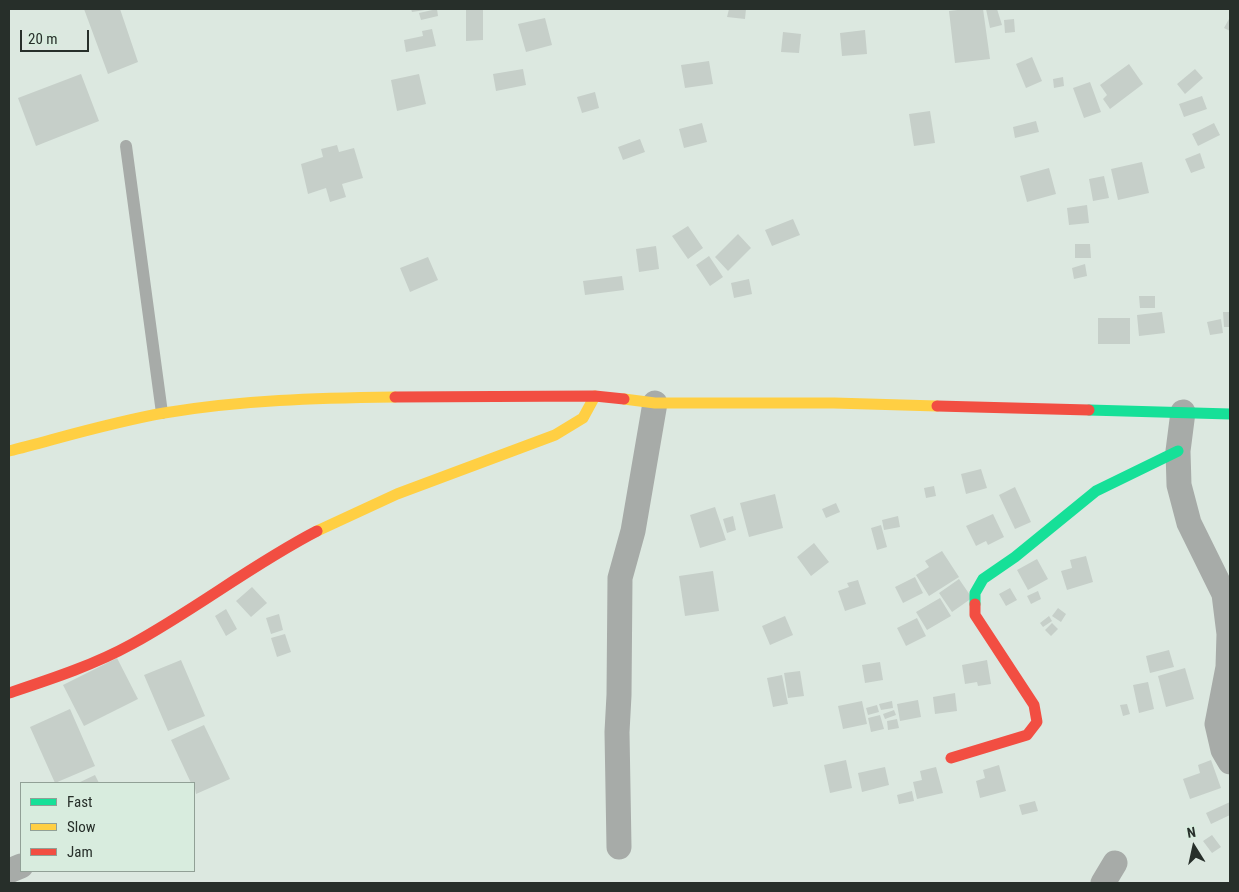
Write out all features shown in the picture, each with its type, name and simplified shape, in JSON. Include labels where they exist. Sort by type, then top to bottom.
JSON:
[{"type":"main road","points":[[9,693],[82,666],[131,644],[226,584],[304,538],[349,516],[555,435],[583,418],[594,396]]},
{"type":"main road","points":[[9,451],[162,412],[231,403],[296,398],[594,396],[655,403],[834,403],[1230,414]]},
{"type":"main road","points":[[951,758],[1027,735],[1036,727],[1038,715],[1034,705],[975,615],[973,603],[977,586],[983,579],[1015,557],[1096,491],[1178,451]]},
{"type":"street","points":[[619,847],[617,732],[620,695],[620,578],[633,531],[655,403]]},
{"type":"street","points":[[1183,412],[1178,451],[1179,485],[1190,523],[1224,594],[1229,634],[1228,667],[1218,724],[1223,750],[1230,762]]},
{"type":"lane","points":[[126,146],[162,412]]},
{"type":"building","points":[[84,9],[120,9],[138,62],[108,74]]},
{"type":"building","points":[[411,9],[425,9],[425,10],[412,12]]},
{"type":"building","points":[[437,9],[438,16],[421,20],[419,13]]},
{"type":"building","points":[[466,9],[483,9],[483,40],[466,41]]},
{"type":"building","points":[[729,9],[746,9],[745,19],[727,17]]},
{"type":"building","points":[[983,9],[990,59],[955,63],[949,11]]},
{"type":"building","points":[[986,9],[997,9],[1002,25],[990,28]]},
{"type":"building","points":[[545,18],[552,45],[526,52],[518,24]]},
{"type":"building","points":[[1014,19],[1015,32],[1005,33],[1004,20]]},
{"type":"building","points":[[1230,20],[1230,31],[1224,28]]},
{"type":"building","points":[[432,29],[436,46],[406,52],[404,40],[423,36],[422,31]]},
{"type":"building","points":[[865,30],[867,54],[842,56],[840,33]]},
{"type":"building","points":[[783,32],[801,34],[799,53],[781,52]]},
{"type":"building","points":[[1032,57],[1042,81],[1026,88],[1016,64]]},
{"type":"building","points":[[709,61],[713,84],[685,88],[681,65]]},
{"type":"building","points":[[1129,64],[1143,84],[1110,109],[1103,99],[1107,95],[1100,85]]},
{"type":"building","points":[[523,69],[526,85],[496,91],[493,74]]},
{"type":"building","points":[[1195,69],[1203,78],[1185,94],[1177,84]]},
{"type":"building","points":[[81,74],[99,121],[36,146],[18,98]]},
{"type":"building","points":[[419,74],[426,104],[397,111],[391,80]]},
{"type":"building","points":[[1063,77],[1064,86],[1054,88],[1053,79]]},
{"type":"building","points":[[1090,82],[1101,112],[1084,118],[1073,88]]},
{"type":"building","points":[[595,92],[599,108],[582,113],[577,97]]},
{"type":"building","points":[[1202,96],[1207,109],[1184,117],[1179,104]]},
{"type":"building","points":[[930,111],[935,143],[914,146],[909,114]]},
{"type":"building","points":[[1036,121],[1039,132],[1015,138],[1013,127]]},
{"type":"building","points":[[702,123],[707,142],[684,148],[679,129]]},
{"type":"building","points":[[1214,123],[1220,135],[1198,146],[1192,134]]},
{"type":"building","points":[[640,139],[645,152],[623,160],[618,147]]},
{"type":"building","points":[[337,145],[339,152],[354,148],[363,178],[342,184],[346,197],[330,202],[326,188],[308,194],[301,164],[323,157],[321,149]]},
{"type":"building","points":[[1200,153],[1205,168],[1191,173],[1185,159]]},
{"type":"building","points":[[1142,162],[1149,193],[1118,200],[1111,169]]},
{"type":"building","points":[[1049,168],[1056,194],[1027,202],[1020,176]]},
{"type":"building","points":[[1104,176],[1109,198],[1093,201],[1089,179]]},
{"type":"building","points":[[1087,205],[1089,223],[1069,225],[1067,208]]},
{"type":"building","points":[[793,219],[800,235],[772,246],[765,230]]},
{"type":"building","points":[[688,226],[703,248],[688,259],[672,236]]},
{"type":"building","points":[[738,234],[751,248],[728,271],[715,257]]},
{"type":"building","points":[[1075,244],[1090,244],[1091,258],[1075,258]]},
{"type":"building","points":[[656,246],[659,269],[639,272],[636,249]]},
{"type":"building","points":[[709,256],[723,277],[710,286],[696,265]]},
{"type":"building","points":[[428,257],[438,280],[410,292],[400,268]]},
{"type":"building","points":[[1085,264],[1087,276],[1074,279],[1072,268]]},
{"type":"building","points":[[622,276],[624,290],[585,295],[583,281]]},
{"type":"building","points":[[749,279],[752,294],[734,298],[731,283]]},
{"type":"building","points":[[1139,296],[1155,296],[1155,308],[1140,308]]},
{"type":"building","points":[[1162,312],[1165,333],[1139,336],[1137,315]]},
{"type":"building","points":[[1223,312],[1230,312],[1230,327],[1224,327]]},
{"type":"building","points":[[1098,318],[1130,318],[1130,344],[1098,344]]},
{"type":"building","points":[[1221,319],[1223,333],[1210,335],[1207,322]]},
{"type":"building","points":[[981,469],[987,488],[966,494],[961,474]]},
{"type":"building","points":[[934,486],[936,496],[926,498],[924,488]]},
{"type":"building","points":[[1015,487],[1031,522],[1015,529],[999,495]]},
{"type":"building","points":[[775,494],[783,528],[749,537],[740,503]]},
{"type":"building","points":[[836,503],[840,512],[826,518],[822,509]]},
{"type":"building","points":[[715,507],[726,540],[700,548],[690,515]]},
{"type":"building","points":[[993,514],[1004,537],[988,545],[986,541],[976,546],[966,526]]},
{"type":"building","points":[[733,516],[736,530],[727,533],[723,519]]},
{"type":"building","points":[[898,516],[900,527],[884,530],[882,520]]},
{"type":"building","points":[[881,525],[887,547],[877,550],[871,528]]},
{"type":"building","points":[[814,543],[829,562],[811,576],[797,557]]},
{"type":"building","points":[[942,551],[959,577],[929,596],[916,575],[929,567],[925,561]]},
{"type":"building","points":[[1086,556],[1093,582],[1067,590],[1061,571],[1072,568],[1070,560]]},
{"type":"building","points":[[1037,559],[1048,579],[1028,590],[1017,570]]},
{"type":"building","points":[[713,571],[719,611],[685,616],[679,576]]},
{"type":"building","points":[[915,577],[923,593],[903,603],[895,587]]},
{"type":"building","points":[[959,579],[972,598],[952,612],[939,593]]},
{"type":"building","points":[[858,580],[866,604],[845,611],[838,591],[849,587],[847,583]]},
{"type":"building","points":[[252,587],[267,603],[251,617],[236,601]]},
{"type":"building","points":[[1010,588],[1017,600],[1006,606],[999,594]]},
{"type":"building","points":[[1038,591],[1041,599],[1031,604],[1027,596]]},
{"type":"building","points":[[940,598],[951,616],[927,630],[916,612]]},
{"type":"building","points":[[1058,608],[1066,614],[1061,622],[1052,616]]},
{"type":"building","points":[[226,609],[237,629],[226,636],[215,616]]},
{"type":"building","points":[[279,614],[283,630],[271,634],[266,618]]},
{"type":"building","points":[[785,616],[793,635],[770,645],[762,626]]},
{"type":"building","points":[[1049,616],[1052,621],[1043,627],[1040,623]]},
{"type":"building","points":[[917,618],[926,636],[906,646],[897,628]]},
{"type":"building","points":[[1052,623],[1058,629],[1051,636],[1045,630]]},
{"type":"building","points":[[285,634],[291,652],[277,657],[271,638]]},
{"type":"building","points":[[1169,650],[1174,667],[1150,673],[1146,656]]},
{"type":"building","points":[[117,658],[138,699],[84,726],[63,685]]},
{"type":"building","points":[[181,660],[205,716],[168,731],[144,675]]},
{"type":"building","points":[[987,660],[991,684],[978,686],[977,682],[965,684],[962,665]]},
{"type":"building","points":[[880,662],[883,680],[865,683],[862,665]]},
{"type":"building","points":[[1185,668],[1194,699],[1166,707],[1158,676]]},
{"type":"building","points":[[800,671],[804,696],[788,698],[784,673]]},
{"type":"building","points":[[782,675],[788,704],[773,707],[767,678]]},
{"type":"building","points":[[1148,682],[1154,709],[1139,713],[1133,685]]},
{"type":"building","points":[[955,693],[957,711],[935,714],[933,697]]},
{"type":"building","points":[[918,700],[921,717],[900,721],[897,704]]},
{"type":"building","points":[[862,701],[867,724],[843,729],[838,706]]},
{"type":"building","points":[[892,701],[893,708],[881,710],[879,704]]},
{"type":"building","points":[[1127,704],[1130,714],[1123,716],[1120,705]]},
{"type":"building","points":[[877,705],[879,712],[868,715],[866,708]]},
{"type":"building","points":[[70,709],[95,766],[55,782],[30,727]]},
{"type":"building","points":[[894,710],[896,715],[885,719],[883,714]]},
{"type":"building","points":[[880,715],[884,729],[871,732],[868,718]]},
{"type":"building","points":[[897,719],[899,728],[888,730],[887,721]]},
{"type":"building","points":[[204,725],[230,779],[196,794],[195,782],[191,782],[171,740]]},
{"type":"building","points":[[846,760],[852,788],[830,793],[824,765]]},
{"type":"building","points":[[1211,760],[1221,788],[1190,799],[1183,779],[1200,773],[1198,765]]},
{"type":"building","points":[[999,765],[1006,791],[980,798],[976,781],[985,778],[983,770]]},
{"type":"building","points":[[885,767],[889,785],[862,792],[858,773]]},
{"type":"building","points":[[936,767],[943,793],[917,799],[913,782],[922,780],[920,771]]},
{"type":"building","points":[[95,775],[98,782],[80,782]]},
{"type":"building","points":[[912,791],[914,801],[899,804],[897,795]]},
{"type":"building","points":[[1035,801],[1038,811],[1022,815],[1019,805]]},
{"type":"building","points":[[1230,802],[1230,815],[1211,824],[1206,813]]},
{"type":"building","points":[[1212,835],[1221,847],[1212,853],[1203,841]]},
{"type":"traffic: fast","points":[[1089,410],[1230,414]]},
{"type":"traffic: fast","points":[[975,604],[975,593],[983,579],[1015,557],[1096,491],[1178,451]]},
{"type":"traffic: slow","points":[[317,531],[397,494],[555,435],[583,418],[595,396]]},
{"type":"traffic: slow","points":[[9,451],[86,430],[164,413],[279,400],[395,397]]},
{"type":"traffic: slow","points":[[624,399],[655,403],[834,403],[937,406]]},
{"type":"traffic: jam","points":[[395,397],[595,396],[624,399]]},
{"type":"traffic: jam","points":[[937,406],[1089,410]]},
{"type":"traffic: jam","points":[[9,693],[56,677],[118,652],[317,531]]},
{"type":"traffic: jam","points":[[951,758],[1027,735],[1037,722],[1034,705],[975,615],[975,604]]}]
